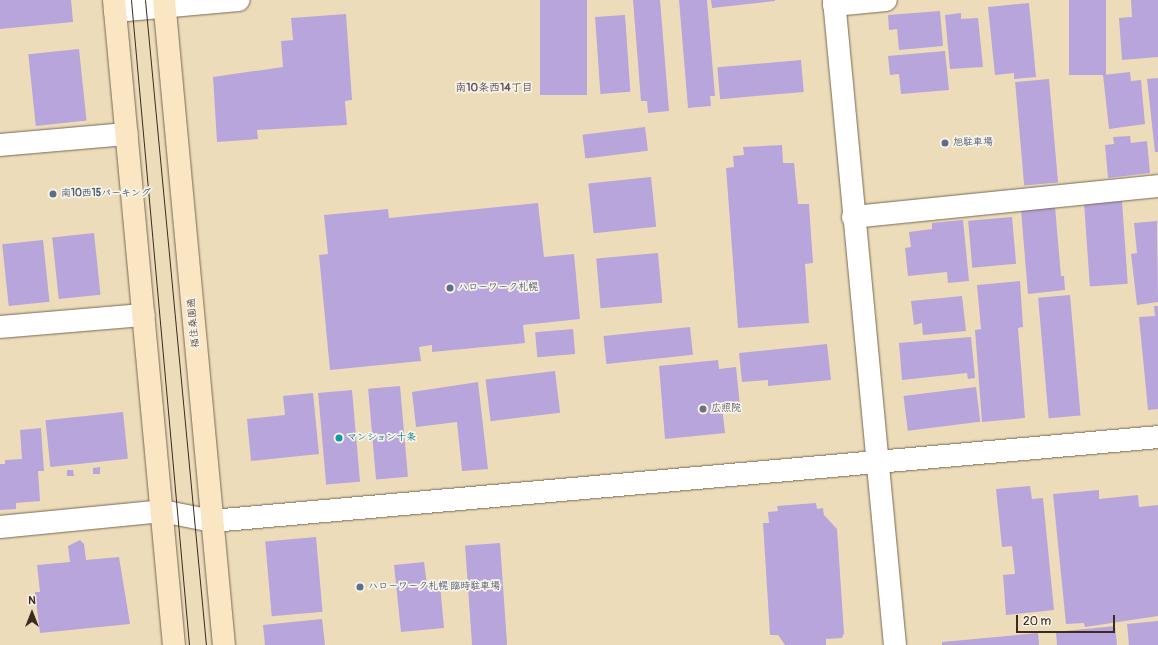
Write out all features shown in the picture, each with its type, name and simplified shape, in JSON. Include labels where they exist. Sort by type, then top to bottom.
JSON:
[{"type":"street","points":[[174,645],[115,6],[239,0]]},
{"type":"street","points":[[886,0],[834,3],[853,217],[895,645]]},
{"type":"street","name":"福住桑園通","points":[[164,4],[224,645]]},
{"type":"street","points":[[0,146],[127,134]]},
{"type":"street","points":[[853,217],[1158,186]]},
{"type":"street","points":[[0,327],[144,315]]},
{"type":"street","points":[[0,526],[162,511],[212,521],[878,464],[1158,437]]},
{"type":"building","points":[[0,0],[71,0],[73,22],[0,29]]},
{"type":"building","points":[[540,0],[587,0],[587,95],[540,95]]},
{"type":"building","points":[[633,0],[660,0],[669,111],[648,113],[647,101],[641,101]]},
{"type":"building","points":[[679,0],[707,0],[715,96],[710,96],[711,106],[688,108]]},
{"type":"building","points":[[711,0],[775,0],[775,1],[712,8]]},
{"type":"building","points":[[1069,0],[1106,0],[1106,75],[1069,75]]},
{"type":"building","points":[[1131,0],[1158,0],[1158,57],[1122,60],[1119,18],[1132,17]]},
{"type":"building","points":[[1029,3],[1036,77],[1014,79],[1014,73],[995,75],[988,7]]},
{"type":"building","points":[[940,11],[943,46],[899,50],[897,29],[889,30],[888,15]]},
{"type":"building","points":[[961,13],[961,19],[978,18],[983,67],[950,69],[945,15]]},
{"type":"building","points":[[346,14],[352,100],[345,101],[347,125],[257,130],[258,139],[217,142],[213,77],[283,67],[281,41],[293,40],[291,18]]},
{"type":"building","points":[[625,15],[630,92],[600,94],[595,17]]},
{"type":"building","points":[[79,49],[87,121],[36,126],[28,54]]},
{"type":"building","points":[[945,51],[949,90],[901,94],[899,74],[890,75],[888,56]]},
{"type":"building","points":[[801,60],[804,92],[720,99],[717,67]]},
{"type":"building","points":[[1130,72],[1131,81],[1141,80],[1145,124],[1109,129],[1103,75]]},
{"type":"building","points":[[1158,78],[1158,152],[1155,152],[1147,79]]},
{"type":"building","points":[[1049,79],[1058,183],[1024,186],[1015,82]]},
{"type":"building","points":[[645,127],[648,151],[585,158],[582,135]]},
{"type":"building","points":[[1130,136],[1131,143],[1147,141],[1150,173],[1108,178],[1105,145],[1114,144],[1113,137]]},
{"type":"building","points":[[782,145],[783,163],[794,163],[798,204],[809,204],[813,263],[805,264],[809,323],[738,328],[726,168],[734,167],[733,156],[744,155],[743,147]]},
{"type":"building","points":[[651,177],[656,227],[594,233],[588,184]]},
{"type":"building","points":[[1122,201],[1128,284],[1090,286],[1084,204]]},
{"type":"building","name":"ハローワーク札幌","points":[[538,203],[544,257],[574,254],[580,319],[523,325],[525,343],[432,352],[432,345],[419,347],[421,361],[330,370],[319,255],[328,254],[324,215],[388,209],[389,218]]},
{"type":"building","points":[[1055,207],[1061,276],[1064,276],[1065,290],[1028,294],[1021,210]]},
{"type":"building","points":[[1012,217],[1016,264],[972,268],[968,221]]},
{"type":"building","points":[[963,220],[969,281],[948,283],[947,272],[908,276],[905,248],[911,247],[909,232],[932,229],[932,223]]},
{"type":"building","points":[[1157,221],[1158,302],[1137,305],[1131,254],[1137,253],[1134,223]]},
{"type":"building","points":[[94,233],[100,295],[59,299],[52,237]]},
{"type":"building","points":[[43,240],[49,302],[9,306],[2,244]]},
{"type":"building","points":[[658,253],[662,303],[601,308],[596,258]]},
{"type":"building","points":[[1020,281],[1023,327],[1018,328],[1025,418],[982,422],[975,330],[981,329],[977,285]]},
{"type":"building","points":[[1070,295],[1081,416],[1049,418],[1038,298]]},
{"type":"building","points":[[962,296],[966,331],[923,335],[922,323],[914,325],[911,301]]},
{"type":"building","points":[[1154,306],[1158,306],[1158,409],[1148,410],[1139,317],[1155,316]]},
{"type":"building","points":[[690,327],[693,355],[606,364],[603,336]]},
{"type":"building","points":[[573,329],[575,354],[537,357],[535,332]]},
{"type":"building","points":[[971,337],[975,378],[968,379],[967,373],[902,380],[899,343]]},
{"type":"building","points":[[827,344],[831,380],[768,386],[768,380],[742,382],[739,353]]},
{"type":"building","points":[[718,360],[719,369],[736,367],[740,406],[722,407],[725,433],[665,439],[659,366]]},
{"type":"building","points":[[555,371],[560,413],[491,421],[486,380]]},
{"type":"building","points":[[478,382],[488,469],[462,471],[457,422],[416,427],[412,392]]},
{"type":"building","points":[[400,386],[408,477],[376,479],[368,389]]},
{"type":"building","points":[[976,387],[980,422],[908,431],[904,396]]},
{"type":"building","name":"マンション十条","points":[[352,390],[360,482],[326,485],[318,393]]},
{"type":"building","points":[[313,393],[319,454],[251,461],[247,419],[285,415],[283,396]]},
{"type":"building","points":[[123,412],[128,459],[50,467],[45,420]]},
{"type":"building","points":[[41,428],[44,471],[38,471],[40,501],[16,503],[16,509],[0,510],[0,464],[5,464],[5,460],[22,459],[20,430]]},
{"type":"building","points":[[100,467],[100,474],[93,474],[93,468]]},
{"type":"building","points":[[67,470],[73,470],[74,476],[67,476]]},
{"type":"building","points":[[1030,486],[1032,499],[1043,498],[1054,610],[1006,615],[1003,575],[1015,574],[1012,546],[1002,547],[996,489]]},
{"type":"building","points":[[1099,490],[1099,499],[1138,495],[1139,507],[1158,505],[1158,616],[1085,627],[1084,623],[1066,624],[1053,494]]},
{"type":"building","points":[[816,503],[817,509],[823,508],[824,515],[837,529],[844,633],[842,638],[826,639],[826,645],[785,645],[778,635],[770,635],[763,523],[769,523],[768,512],[778,511],[777,506]]},
{"type":"building","points":[[316,537],[323,612],[272,616],[265,541]]},
{"type":"building","points":[[80,540],[84,544],[86,560],[119,557],[130,624],[40,633],[35,592],[40,592],[37,565],[70,562],[68,546]]},
{"type":"building","points":[[500,543],[507,645],[472,645],[465,545]]},
{"type":"building","points":[[424,562],[427,585],[440,584],[444,628],[401,632],[394,565]]},
{"type":"building","points":[[322,619],[325,645],[265,645],[263,625]]},
{"type":"building","points":[[1158,621],[1158,645],[1129,645],[1127,624]]},
{"type":"building","points":[[1115,626],[1117,645],[1057,645],[1056,632]]},
{"type":"building","points":[[1038,633],[1039,645],[942,645],[942,642]]},
{"type":"tram line","points":[[131,0],[189,645]]},
{"type":"tram line","points":[[145,0],[206,645]]},
{"type":"place","name":"旭駐車場","points":[[945,143]]},
{"type":"place","name":"南10西15パーキング","points":[[53,194]]},
{"type":"place","name":"ハローワーク札幌","points":[[450,288]]},
{"type":"place","name":"広照院","points":[[703,409]]},
{"type":"place","name":"マンション十条","points":[[339,438]]},
{"type":"place","name":"ハローワーク札幌 臨時駐車場","points":[[360,587]]},
{"type":"district","name":"南10条西14丁目","points":[[494,88]]}]
